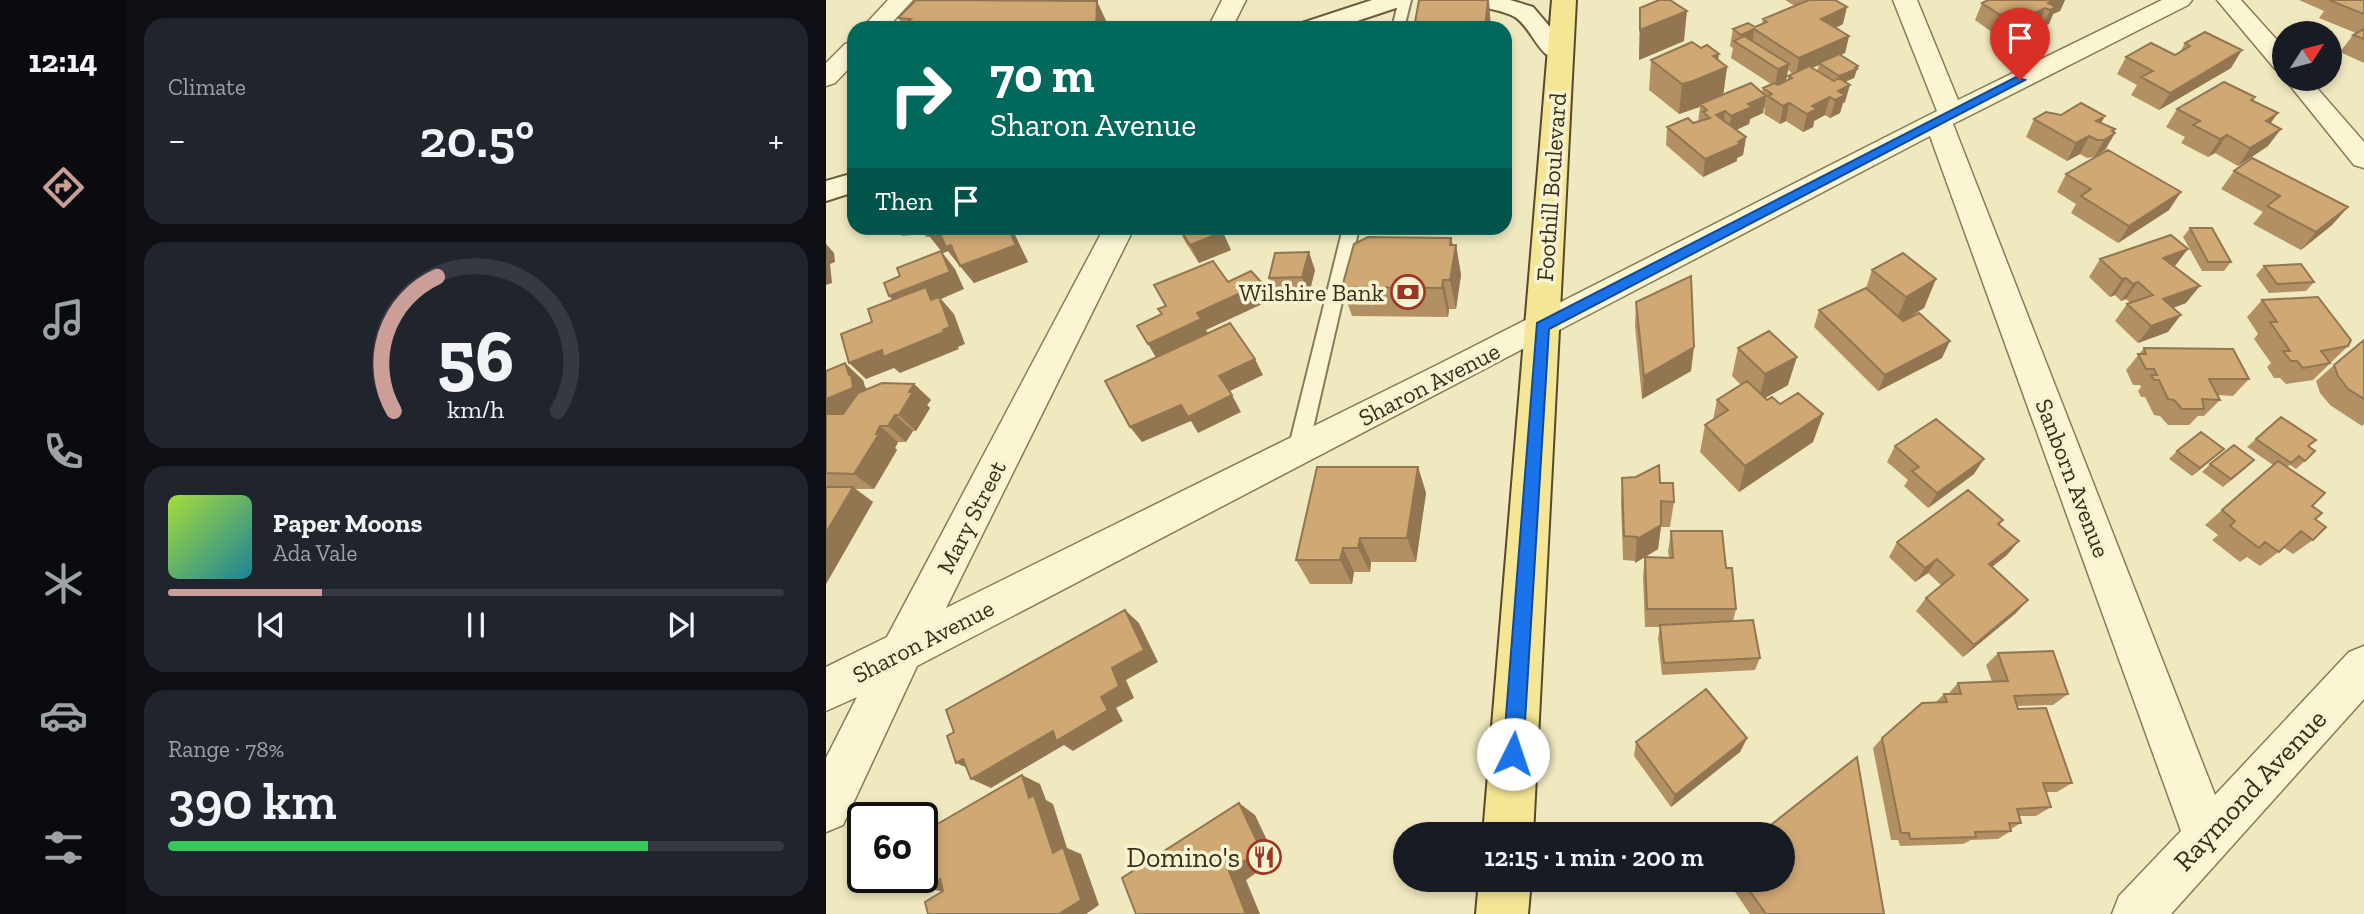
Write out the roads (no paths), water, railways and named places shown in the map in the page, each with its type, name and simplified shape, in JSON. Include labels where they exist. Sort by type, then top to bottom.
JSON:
[{"type":"main road","points":[[1332,21],[1396,0]]},
{"type":"main road","points":[[1485,0],[1524,12],[1560,54]]},
{"type":"main road","name":"Foothill Boulevard","points":[[1509,822],[1564,0]]},
{"type":"main road","points":[[826,191],[847,184]]},
{"type":"main road","points":[[1502,914],[1504,892]]},
{"type":"street","points":[[881,21],[901,0]]},
{"type":"street","points":[[1224,21],[1234,0]]},
{"type":"street","name":"Sanborn Avenue","points":[[1905,0],[2207,837]]},
{"type":"street","name":"Sharon Avenue","points":[[826,691],[1945,117],[2180,0]]},
{"type":"street","points":[[2229,0],[2272,50]]},
{"type":"street","points":[[826,78],[847,56]]},
{"type":"street","points":[[2306,91],[2364,159]]},
{"type":"street","name":"Mary Street","points":[[826,808],[902,652],[1115,235]]},
{"type":"street","name":"Raymond Avenue","points":[[2137,914],[2364,667]]},
{"type":"lane","points":[[1400,21],[1405,0]]},
{"type":"lane","points":[[1298,450],[1349,235]]},
{"type":"place","name":"Wilshire Bank","points":[[1408,292]]},
{"type":"place","name":"Domino's","points":[[1264,857]]}]
